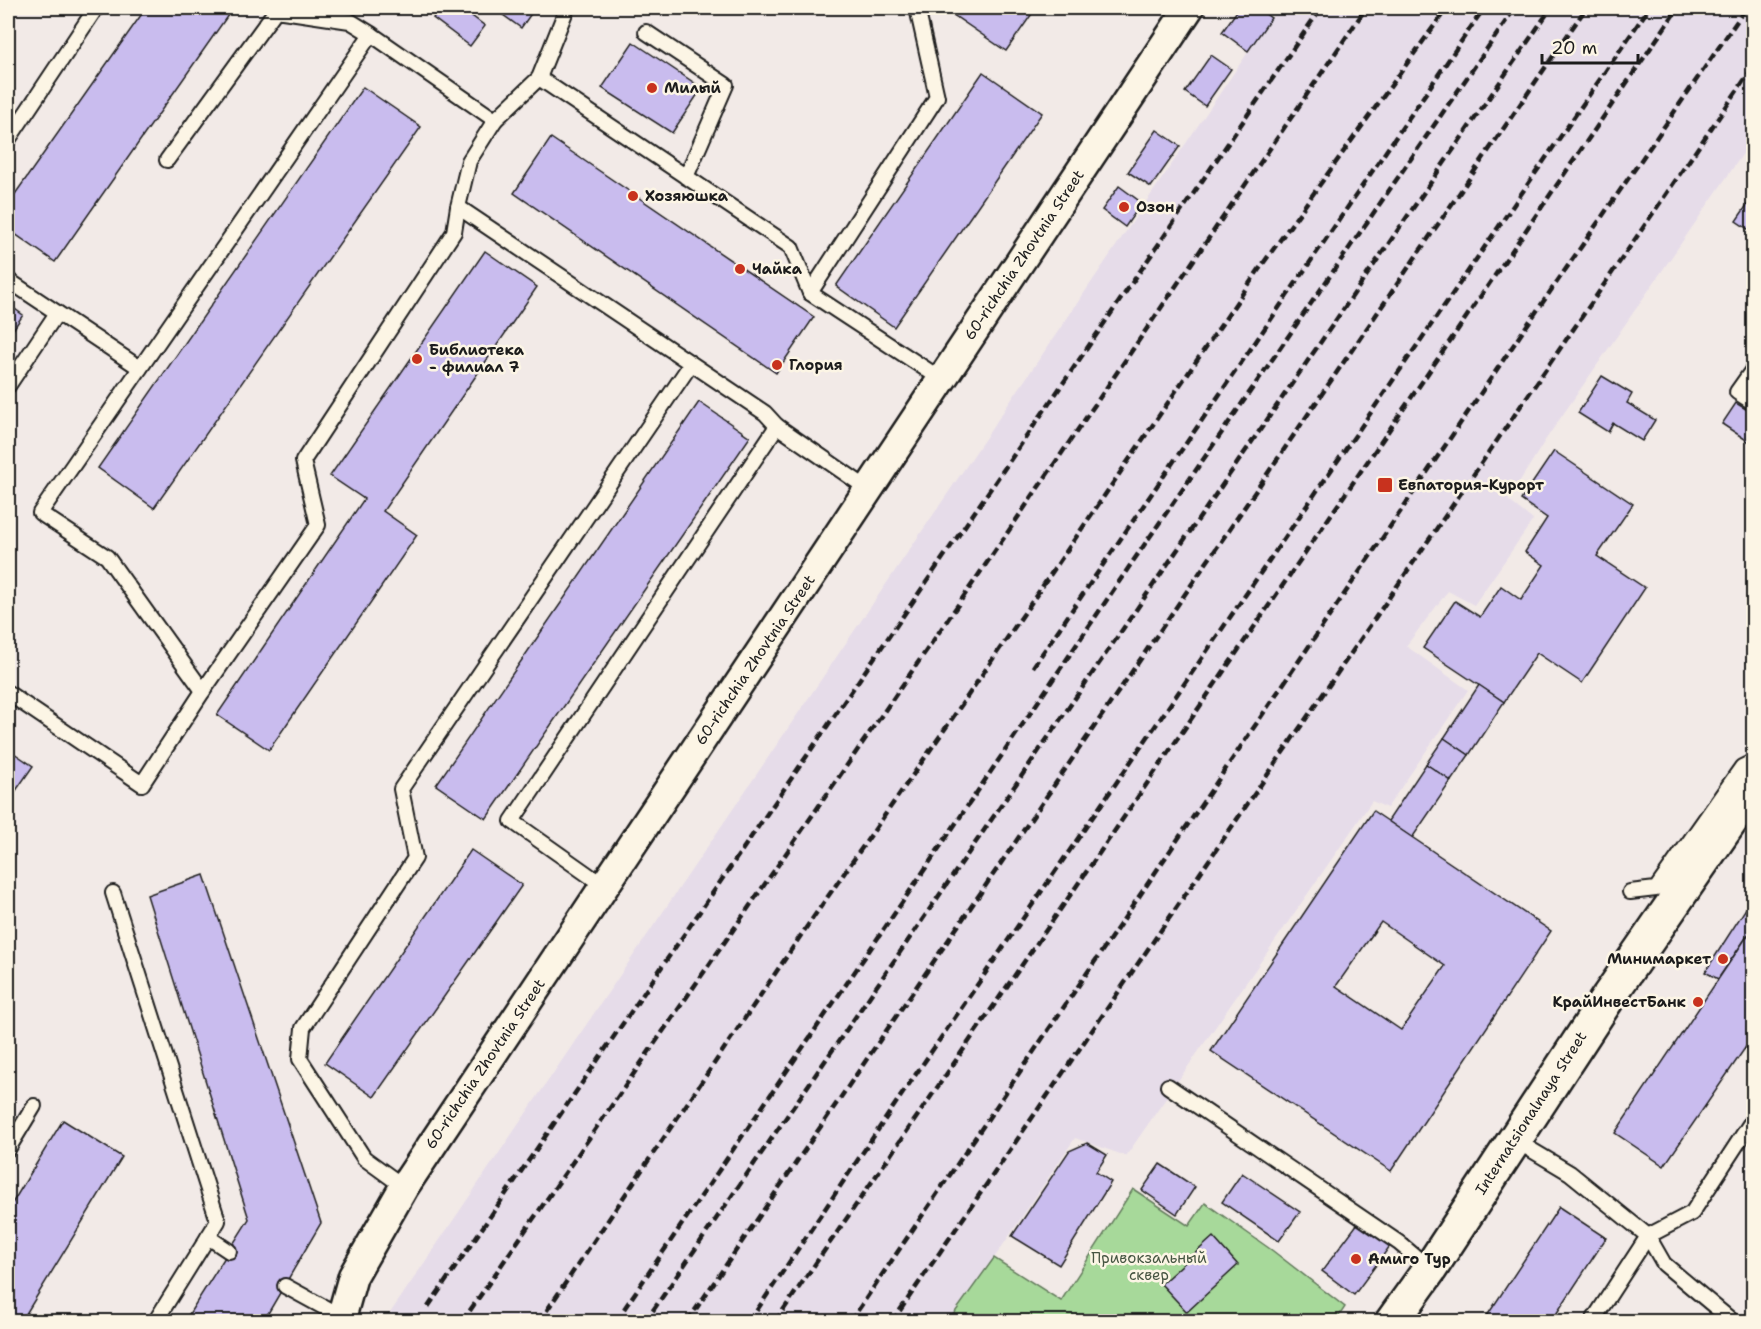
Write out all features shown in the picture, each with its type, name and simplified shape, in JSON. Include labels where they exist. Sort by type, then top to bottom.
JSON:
[{"type":"main road","name":"Internatsionalnaya Street","points":[[1392,1322],[1430,1269],[1615,986],[1754,787]]},
{"type":"street","name":"60-richchia Zhovtnia Street","points":[[340,1319],[353,1276],[404,1187],[1189,8]]},
{"type":"lane","points":[[8,140],[96,8]]},
{"type":"lane","points":[[8,693],[142,784],[203,691],[318,525],[303,461],[454,232],[469,161],[495,120],[539,78],[567,8]]},
{"type":"lane","points":[[810,293],[937,97],[917,8]]},
{"type":"lane","points":[[167,160],[276,10],[349,14],[371,34],[495,120]]},
{"type":"lane","points":[[646,32],[726,85],[686,177]]},
{"type":"lane","points":[[203,691],[107,557],[40,513],[371,34]]},
{"type":"lane","points":[[539,78],[791,247],[810,293],[941,379]]},
{"type":"lane","points":[[458,207],[765,413],[777,426],[868,489]]},
{"type":"lane","points":[[8,280],[140,368]]},
{"type":"lane","points":[[8,386],[57,313]]},
{"type":"lane","points":[[404,1187],[364,1158],[300,1059],[303,1028],[415,858],[401,789],[691,363]]},
{"type":"lane","points":[[1754,368],[1737,392],[1754,403]]},
{"type":"lane","points":[[604,886],[512,821],[777,426]]},
{"type":"lane","points":[[1630,892],[1656,889],[1742,767],[1754,761]]},
{"type":"lane","points":[[113,893],[218,1221],[154,1322]]},
{"type":"lane","points":[[1168,1086],[1399,1243],[1430,1269]]},
{"type":"lane","points":[[8,1149],[34,1106]]},
{"type":"lane","points":[[1592,1322],[1648,1236],[1692,1213],[1754,1118]]},
{"type":"lane","points":[[1513,1139],[1570,1173],[1648,1236],[1664,1264],[1731,1322]]},
{"type":"lane","points":[[208,1237],[229,1251]]},
{"type":"lane","points":[[285,1286],[340,1319]]},
{"type":"shaded area","points":[[1278,8],[1753,8],[1753,139],[1546,439],[1508,500],[1533,520],[1474,605],[1448,591],[1406,646],[1468,690],[1387,808],[1372,801],[1126,1156],[1075,1138],[999,1251],[948,1321],[384,1322]]},
{"type":"green space","name":"Привокзальный сквер","points":[[1133,1189],[1189,1226],[1205,1203],[1273,1251],[1345,1307],[1335,1322],[948,1322],[994,1258],[1061,1301]]},
{"type":"building","points":[[146,8],[233,8],[55,262],[8,229],[8,204]]},
{"type":"building","points":[[441,8],[461,8],[485,26],[470,46],[433,18]]},
{"type":"building","points":[[502,8],[535,8],[521,28],[499,12]]},
{"type":"building","points":[[952,8],[1036,8],[1006,51],[949,12]]},
{"type":"building","points":[[1239,8],[1257,8],[1271,18],[1248,51],[1222,32]]},
{"type":"building","name":"Милый","points":[[633,42],[702,88],[672,133],[602,88]]},
{"type":"building","points":[[1211,55],[1231,69],[1205,106],[1185,92]]},
{"type":"building","points":[[983,72],[1042,113],[894,327],[836,286]]},
{"type":"building","points":[[363,87],[421,127],[154,508],[98,468]]},
{"type":"building","points":[[1157,130],[1180,146],[1151,187],[1128,172]]},
{"type":"building","points":[[551,138],[814,317],[776,373],[514,193]]},
{"type":"building","points":[[1119,186],[1142,203],[1125,227],[1102,210]]},
{"type":"building","points":[[1754,195],[1754,233],[1736,221]]},
{"type":"building","points":[[485,251],[537,287],[383,511],[417,535],[269,750],[217,715],[364,499],[330,476]]},
{"type":"building","points":[[8,304],[23,315],[8,337]]},
{"type":"building","points":[[1602,376],[1632,394],[1627,403],[1655,420],[1642,441],[1613,423],[1608,432],[1578,413]]},
{"type":"building","points":[[699,402],[750,437],[486,819],[436,785]]},
{"type":"building","points":[[1736,403],[1754,414],[1754,445],[1722,424]]},
{"type":"building","name":"Евпатория-Курорт","points":[[1554,451],[1633,504],[1597,556],[1645,588],[1582,683],[1537,653],[1504,702],[1423,648],[1455,601],[1480,617],[1501,586],[1521,600],[1544,565],[1525,552],[1547,518],[1521,500]]},
{"type":"building","points":[[1479,685],[1504,702],[1469,755],[1444,738]]},
{"type":"building","points":[[1444,738],[1469,755],[1451,781],[1426,764]]},
{"type":"building","points":[[8,749],[33,766],[8,802]]},
{"type":"building","points":[[1426,764],[1451,781],[1412,838],[1388,821]]},
{"type":"building","points":[[1373,811],[1551,931],[1391,1171],[1211,1051]],"holes":[[[1381,922],[1445,966],[1401,1030],[1336,986]]]},
{"type":"building","points":[[471,850],[522,885],[374,1097],[325,1063]]},
{"type":"building","points":[[204,875],[321,1223],[263,1322],[184,1322],[249,1219],[147,895]]},
{"type":"building","points":[[1754,900],[1754,926],[1718,979],[1705,972],[1750,902]]},
{"type":"building","points":[[1754,926],[1754,1035],[1664,1166],[1615,1133]]},
{"type":"building","points":[[63,1120],[122,1157],[21,1322],[8,1322],[8,1210]]},
{"type":"building","points":[[1087,1143],[1107,1155],[1096,1172],[1111,1182],[1059,1265],[1012,1236],[1069,1151]]},
{"type":"building","points":[[1160,1164],[1195,1187],[1177,1214],[1142,1190]]},
{"type":"building","points":[[1242,1173],[1300,1212],[1279,1241],[1222,1202]]},
{"type":"building","points":[[1559,1207],[1606,1238],[1551,1322],[1483,1322]]},
{"type":"building","name":"Амиго Тур","points":[[1358,1223],[1390,1246],[1354,1295],[1322,1271]]},
{"type":"building","points":[[1213,1237],[1238,1265],[1187,1312],[1161,1284]]},
{"type":"railway","points":[[428,1307],[1321,8]]},
{"type":"railway","points":[[462,1322],[973,583],[1366,8]]},
{"type":"railway","points":[[539,1322],[808,925],[1262,265],[1447,8]]},
{"type":"railway","points":[[1033,667],[1484,8]]},
{"type":"railway","points":[[624,1309],[1129,567],[1515,8]]},
{"type":"railway","points":[[645,1322],[1551,8]]},
{"type":"railway","points":[[687,1322],[1586,8]]},
{"type":"railway","points":[[749,1322],[894,1106],[1649,8]]},
{"type":"railway","points":[[775,1322],[1678,8]]},
{"type":"railway","points":[[850,1322],[1523,331],[1746,8]]},
{"type":"railway","points":[[892,1322],[1754,66]]},
{"type":"place","name":"Милый","points":[[652,88]]},
{"type":"place","name":"Хозяюшка","points":[[633,196]]},
{"type":"place","name":"Озон","points":[[1124,207]]},
{"type":"place","name":"Чайка","points":[[740,269]]},
{"type":"place","name":"Библиотека - филиал 7","points":[[417,359]]},
{"type":"place","name":"Глория","points":[[777,365]]},
{"type":"place","name":"Евпатория-Курорт","points":[[1385,485]]},
{"type":"place","name":"Минимаркет","points":[[1723,959]]},
{"type":"place","name":"КрайИнвестБанк","points":[[1698,1002]]},
{"type":"place","name":"Амиго Тур","points":[[1356,1259]]}]
